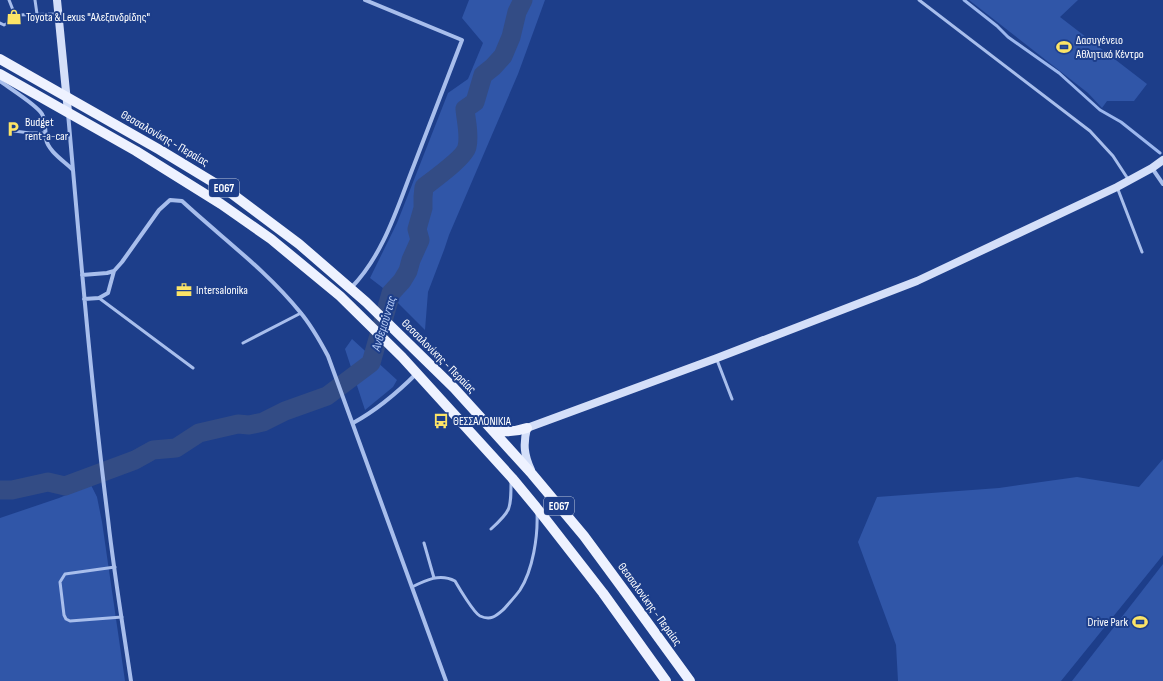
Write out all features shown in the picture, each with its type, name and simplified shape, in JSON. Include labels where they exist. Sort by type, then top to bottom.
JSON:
[{"type":"main road","name":"Θεσσαλονίκης - Περαίας","points":[[0,59],[167,154],[241,199],[299,244],[366,302],[412,346],[492,428],[532,474],[584,536],[690,681]]},
{"type":"main road","name":"ΕΟ67","points":[[0,74],[136,151],[199,189],[249,222],[322,281],[360,315],[417,373],[512,478],[603,593],[666,681]]},
{"type":"main road","points":[[492,428],[508,432],[517,432],[527,428]]},
{"type":"street","points":[[57,0],[98,440],[131,681]]},
{"type":"street","points":[[350,288],[361,278],[374,259],[393,220],[462,40],[365,0]]},
{"type":"street","points":[[0,81],[37,108],[42,114],[46,140],[49,147],[72,169]]},
{"type":"street","points":[[532,474],[524,448],[524,439],[527,428],[717,358],[917,281],[1117,187],[1152,168],[1163,160]]},
{"type":"street","points":[[1152,168],[1163,184]]},
{"type":"street","points":[[84,299],[99,298],[108,293],[114,271],[159,210],[170,200],[182,201],[261,271],[301,313],[328,356],[446,681]]},
{"type":"street","points":[[82,274],[107,273],[114,271]]},
{"type":"street","points":[[353,423],[381,406],[417,373]]},
{"type":"lane","points":[[0,23],[4,25],[12,22],[15,15],[9,0]]},
{"type":"lane","points":[[35,0],[37,14]]},
{"type":"lane","points":[[918,0],[1090,131],[1113,156],[1128,181]]},
{"type":"lane","points":[[15,15],[58,14]]},
{"type":"lane","points":[[14,132],[46,133]]},
{"type":"lane","points":[[1117,187],[1142,252]]},
{"type":"lane","points":[[99,298],[193,368]]},
{"type":"lane","points":[[243,343],[301,313]]},
{"type":"lane","points":[[717,358],[732,399]]},
{"type":"lane","points":[[490,529],[506,515],[511,505],[512,478]]},
{"type":"lane","points":[[412,587],[440,577],[455,581],[478,615],[486,618],[495,617],[521,589],[528,574],[537,537],[536,507]]},
{"type":"lane","points":[[424,543],[434,578]]},
{"type":"lane","points":[[115,567],[65,574],[60,582],[64,614],[66,619],[70,621],[122,617]]},
{"type":"shaded area","points":[[469,0],[545,0],[518,74],[449,235],[428,292],[425,330],[383,288],[370,278],[397,223],[448,93],[468,79],[483,43],[462,18]]},
{"type":"shaded area","name":"Δασυγένειο Αθλητικό Κέντρο","points":[[969,0],[1078,0],[1060,17],[1147,84],[1134,101],[1107,101],[1102,108],[1088,93]]},
{"type":"shaded area","points":[[352,339],[397,380],[393,387],[365,410],[345,349]]},
{"type":"shaded area","points":[[1163,459],[1163,555],[1061,681],[898,681],[896,645],[858,542],[877,497],[999,488],[1077,477],[1139,487]]},
{"type":"shaded area","points":[[91,485],[97,497],[102,522],[125,681],[0,681],[0,518],[59,498]]},
{"type":"shaded area","name":"Drive Park","points":[[1163,564],[1163,681],[1072,681]]},
{"type":"waterway","name":"Ανθεμούντας","points":[[0,490],[12,490],[48,482],[65,486],[135,460],[153,450],[176,448],[199,433],[238,424],[249,425],[263,422],[285,411],[327,396],[371,363],[391,293],[402,281],[408,271],[420,240],[417,229],[423,208],[424,187],[448,168],[465,151],[468,138],[465,109],[475,102],[483,75],[503,56],[511,37],[517,12],[523,0]]},
{"type":"waterway","points":[[964,0],[997,26],[1008,37],[1059,73],[1100,110],[1121,122],[1160,153]]},
{"type":"place","name":"Toyota & Lexus \"Αλεξανδρίδης\"","points":[[14,17]]},
{"type":"place","name":"Δασυγένειο Αθλητικό Κέντρο","points":[[1064,47]]},
{"type":"place","name":"Budget rent-a-car","points":[[13,129]]},
{"type":"place","name":"Intersalonika","points":[[184,290]]},
{"type":"place","name":"ΘΕΣΣΑΛΟΝΙΚΙΑ","points":[[441,421]]},
{"type":"place","name":"Drive Park","points":[[1140,622]]}]
